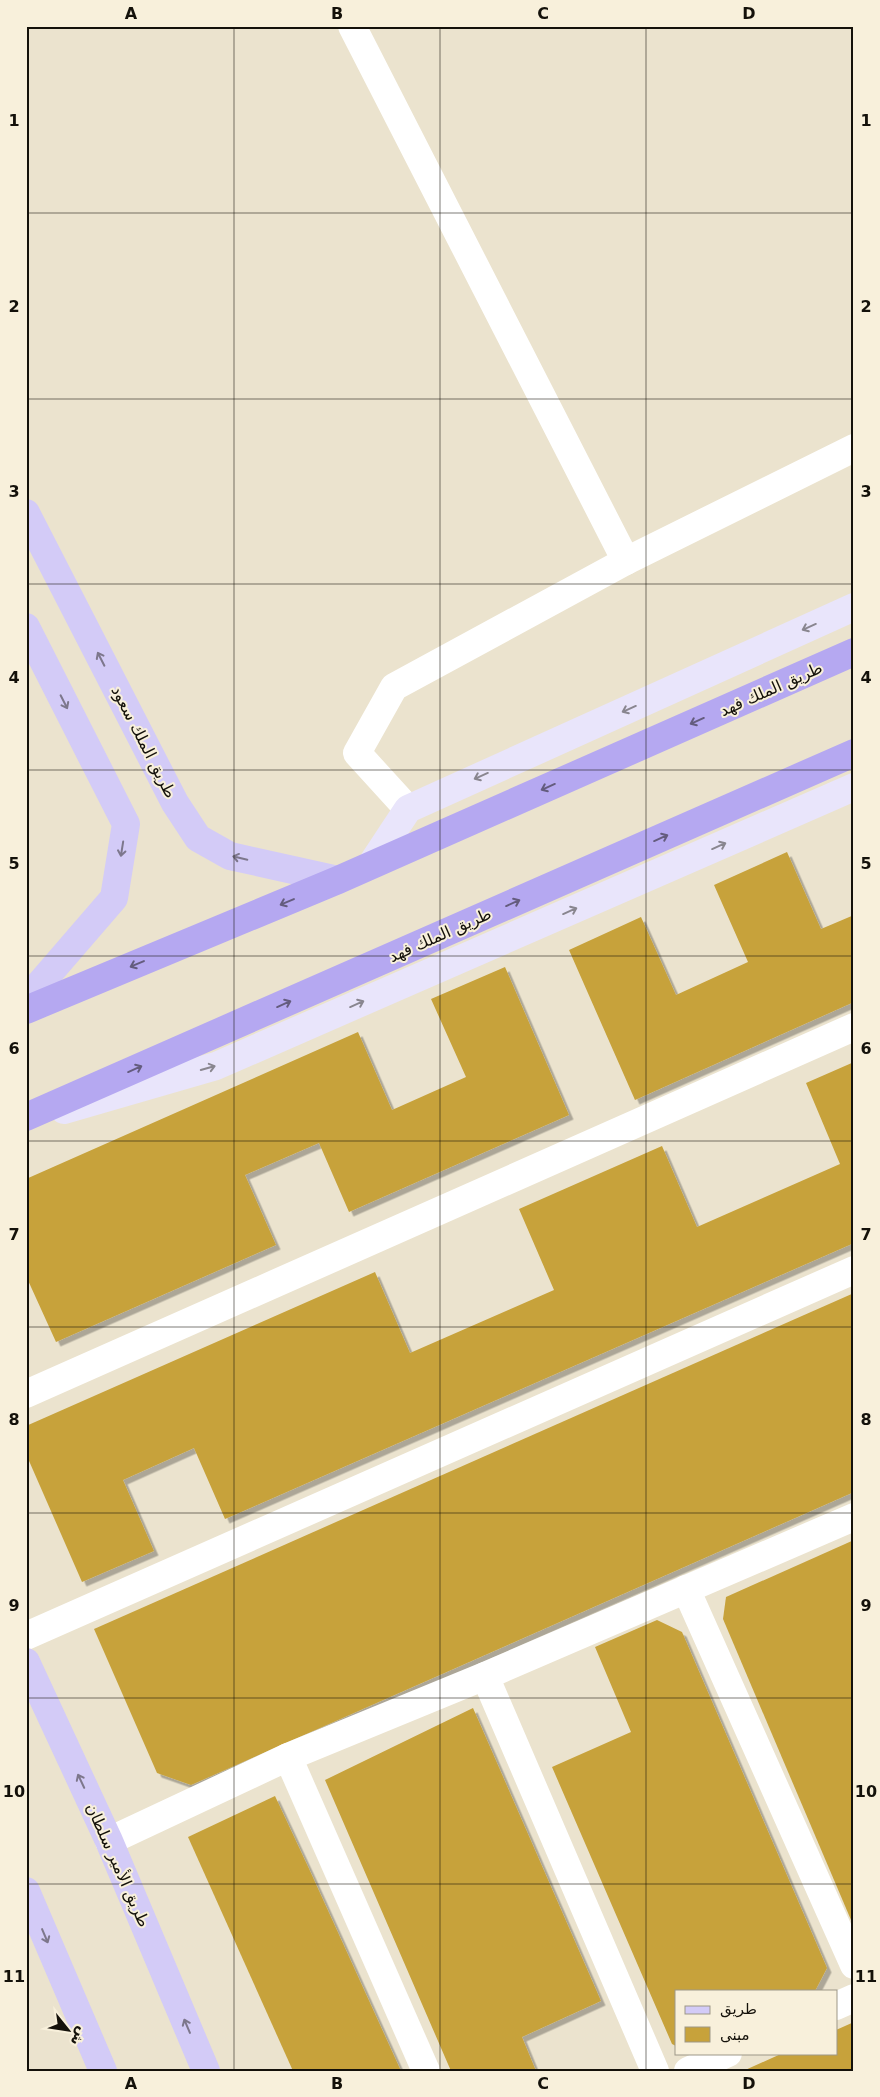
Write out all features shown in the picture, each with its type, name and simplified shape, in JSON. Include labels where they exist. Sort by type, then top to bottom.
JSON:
[{"type":"highway","name":"طريق الملك فهد","points":[[26,1010],[338,880],[854,652]]},
{"type":"highway","name":"طريق الملك فهد","points":[[26,1119],[854,753]]},
{"type":"main road","name":"طريق الملك سعود","points":[[26,513],[175,803],[198,838],[230,856],[338,880]]},
{"type":"main road","points":[[26,628],[126,824],[114,898],[26,1000]]},
{"type":"main road","name":"طريق الأمير سلطان","points":[[26,1662],[109,1841],[206,2071]]},
{"type":"main road","points":[[26,1891],[103,2071]]},
{"type":"street","points":[[352,26],[626,562]]},
{"type":"street","points":[[408,809],[357,753],[394,687],[626,562],[854,448]]},
{"type":"street","points":[[371,865],[408,809],[854,607]]},
{"type":"street","points":[[26,1119],[216,1066],[854,787]]},
{"type":"street","points":[[26,1394],[854,1027]]},
{"type":"street","points":[[26,1636],[854,1270]]},
{"type":"street","points":[[109,1841],[288,1757],[485,1676],[854,1517]]},
{"type":"street","points":[[686,1589],[854,1965]]},
{"type":"street","points":[[485,1676],[655,2071]]},
{"type":"street","points":[[288,1757],[426,2071]]},
{"type":"street","points":[[838,2005],[854,1998]]},
{"type":"street","points":[[688,2071],[726,2054]]},
{"type":"building","points":[[787,852],[821,929],[854,915],[854,1002],[635,1100],[569,950],[641,917],[676,995],[748,962],[714,885]]},
{"type":"building","points":[[505,967],[569,1115],[349,1212],[319,1143],[245,1175],[276,1245],[56,1342],[26,1276],[26,1179],[358,1032],[392,1110],[466,1077],[431,999]]},
{"type":"building","points":[[854,1062],[854,1243],[225,1519],[194,1448],[123,1480],[154,1551],[82,1582],[26,1454],[26,1426],[375,1272],[410,1353],[554,1290],[519,1209],[662,1146],[697,1227],[840,1164],[806,1083]]},
{"type":"building","points":[[854,1293],[854,1492],[191,1785],[157,1773],[94,1629]]},
{"type":"building","points":[[854,1540],[854,1927],[723,1619],[726,1597]]},
{"type":"building","points":[[657,1620],[682,1632],[827,1968],[816,1990],[675,1990],[675,2046],[672,2044],[552,1767],[631,1732],[595,1647]]},
{"type":"building","points":[[473,1708],[601,2001],[522,2037],[536,2071],[451,2071],[325,1780]]},
{"type":"building","points":[[275,1796],[401,2071],[293,2071],[188,1837]]},
{"type":"building","points":[[854,2022],[854,2071],[743,2071],[781,2054],[838,2054],[838,2029]]}]
